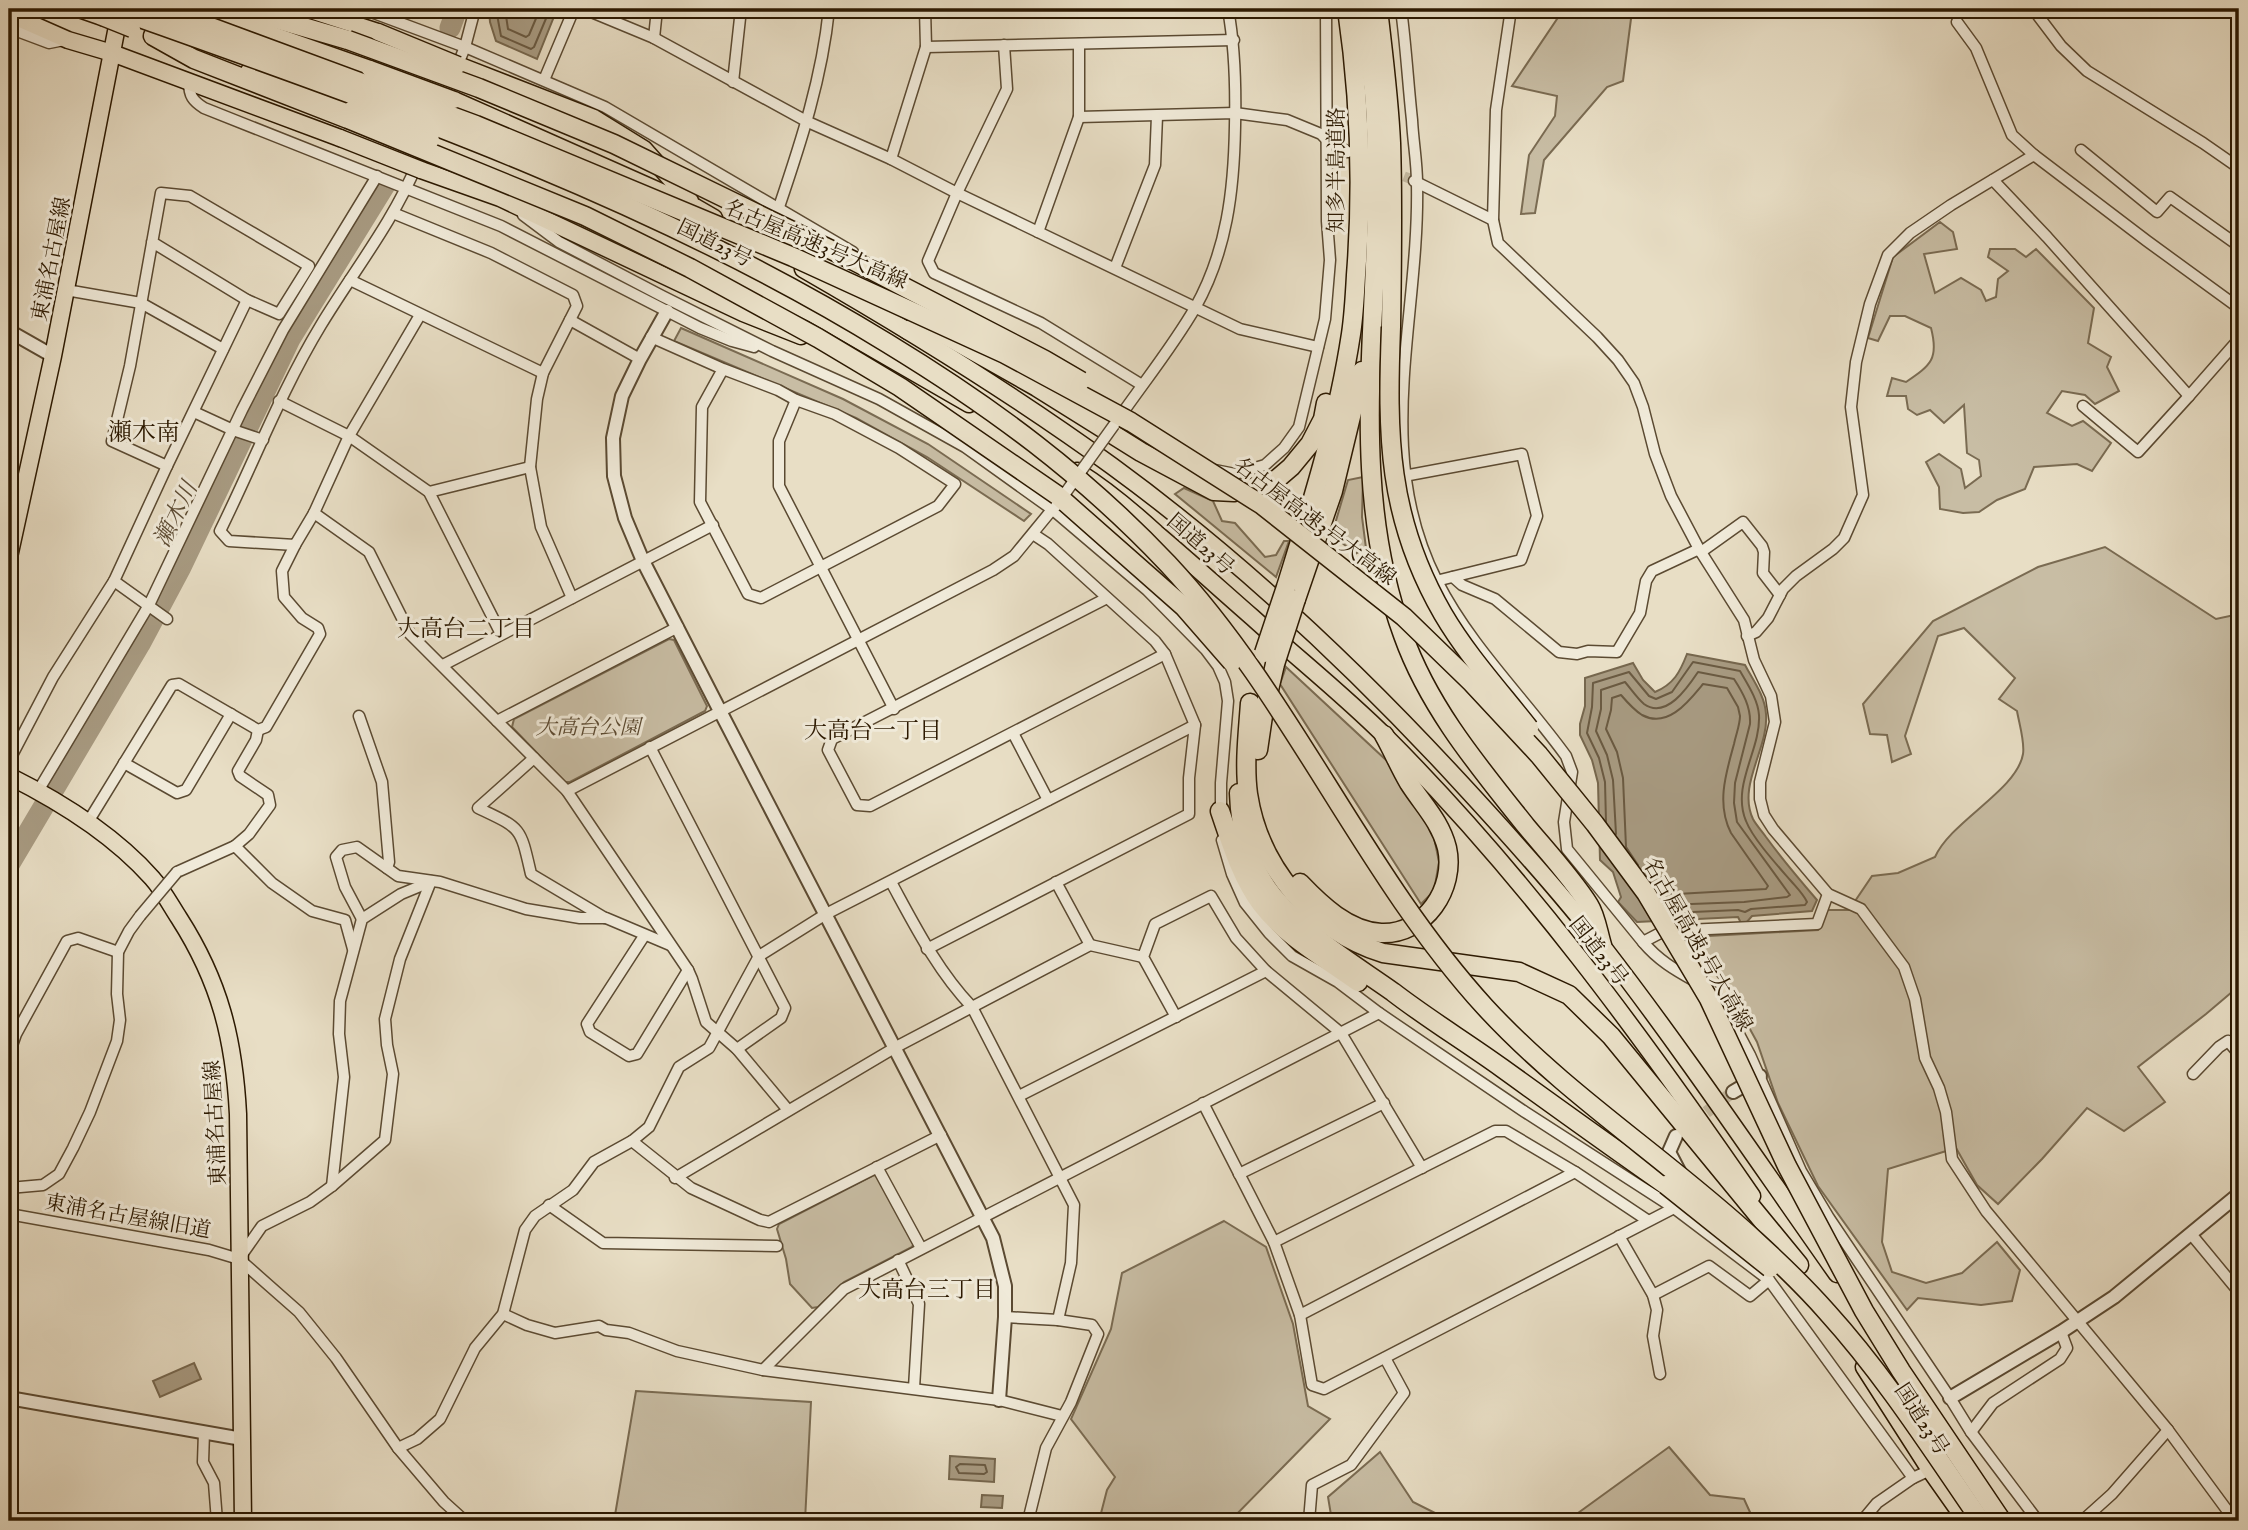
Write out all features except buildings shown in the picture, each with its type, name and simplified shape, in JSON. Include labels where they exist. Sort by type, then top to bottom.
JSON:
[{"type":"highway","name":"名古屋高速3号大高線","points":[[162,9],[476,125],[793,257],[1040,371],[1131,422],[1262,505],[1404,617],[1464,675],[1539,755],[1627,866],[1666,925],[1709,999],[1787,1167],[1864,1311],[2002,1521]]},
{"type":"highway","points":[[242,9],[348,40],[479,88],[614,144],[854,261],[1045,360],[1237,480],[1262,505]]},
{"type":"highway","name":"知多半島道路","points":[[1347,9],[1357,79],[1361,180],[1352,332]]},
{"type":"highway","name":"知多半島道路","points":[[1363,9],[1377,138],[1373,298]]},
{"type":"highway","points":[[1378,9],[1391,141],[1389,413],[1392,468],[1409,543],[1421,573],[1444,616],[1470,655],[1594,813],[1627,866]]},
{"type":"highway","points":[[1389,9],[1399,85],[1401,135],[1399,194],[1392,217]]},
{"type":"highway","name":"名古屋高速3号大高線","points":[[108,13],[392,110],[625,205],[698,239],[846,317],[1025,434],[1074,473],[1168,564],[1211,615],[1249,665],[1405,905],[1460,978],[1499,1021],[1579,1096],[1734,1221],[1804,1287],[1893,1393],[1981,1521]]},
{"type":"highway","points":[[153,36],[194,59],[350,114],[586,216],[702,274],[900,387],[1057,495],[1135,562],[1216,641],[1257,695],[1306,751]]},
{"type":"highway","points":[[1373,298],[1365,359],[1333,491],[1291,593],[1269,659],[1250,703],[1240,738],[1239,797],[1245,839],[1259,874],[1272,895],[1298,923],[1425,1022]]},
{"type":"highway","points":[[1373,298],[1369,431],[1371,487],[1387,583],[1403,637],[1438,710],[1475,762],[1590,906],[1602,945]]},
{"type":"highway","points":[[908,330],[936,330],[1037,387],[1141,452],[1214,491],[1234,492],[1278,479],[1310,444],[1323,419],[1332,373],[1352,332]]},
{"type":"highway","points":[[1291,593],[1327,453],[1352,332]]},
{"type":"highway","points":[[1269,659],[1258,769],[1260,794],[1269,834],[1292,872],[1314,898],[1348,923],[1381,933],[1412,926],[1427,915],[1438,903],[1449,870],[1447,849],[1441,831],[1429,808],[1410,785],[1384,736]]},
{"type":"highway","points":[[1250,703],[1248,793],[1253,814],[1276,869],[1312,913],[1346,937],[1374,950],[1406,957],[1519,972],[1569,995],[1611,1036],[1799,1265]]},
{"type":"highway","points":[[1220,811],[1245,877],[1262,905],[1299,940],[1575,1122],[1665,1185],[1768,1267],[1804,1287]]},
{"type":"main road","points":[[79,9],[108,13],[132,29],[153,36]]},
{"type":"main road","name":"東浦名古屋線","points":[[9,557],[53,356],[120,9]]},
{"type":"main road","name":"国道23号","points":[[198,9],[454,100],[695,206],[908,330],[1112,467],[1204,538],[1299,621],[1389,706],[1506,831],[1602,945],[1895,1355],[2008,1521]]},
{"type":"main road","points":[[307,9],[379,32],[594,118],[644,149],[695,206]]},
{"type":"main road","points":[[9,27],[112,53],[500,198],[743,313],[923,384],[1005,426]]},
{"type":"main road","name":"国道23号","points":[[350,114],[431,140],[617,219],[813,314],[1104,487],[1384,736],[1447,802],[1540,909],[1684,1098],[1799,1265],[1930,1471],[1966,1521]]},
{"type":"main road","name":"東浦名古屋線","points":[[9,776],[88,822],[128,854],[153,879],[196,945],[221,1006],[230,1036],[236,1072],[238,1114],[243,1521]]},
{"type":"street","points":[[363,9],[465,47],[605,107],[860,256],[1008,359],[1116,422],[1206,468],[1235,474],[1265,465],[1284,448],[1299,427],[1325,319],[1330,260],[1327,222],[1326,9]]},
{"type":"street","points":[[295,545],[229,541],[220,531],[255,458],[259,439],[279,401],[320,327],[407,188],[465,47],[475,9]]},
{"type":"street","points":[[544,80],[574,9]]},
{"type":"street","points":[[584,9],[653,38],[808,122],[891,159],[1240,329],[1318,347]]},
{"type":"street","points":[[653,38],[657,9]]},
{"type":"street","points":[[733,82],[740,9]]},
{"type":"street","points":[[779,207],[808,122],[830,9]]},
{"type":"street","points":[[891,159],[926,47],[925,9]]},
{"type":"street","points":[[567,791],[993,570],[1014,556],[1033,534],[1116,422],[1195,307],[1216,264],[1228,220],[1234,175],[1236,63],[1228,9]]},
{"type":"street","points":[[1401,9],[1414,181],[1414,268],[1401,444],[1404,476],[1418,533],[1436,581],[1486,657],[1566,756],[1572,772],[1564,822],[1567,849],[1655,956],[1712,991],[1724,1006],[1760,1076],[1808,1182],[1829,1218],[1971,1432],[2038,1521]]},
{"type":"street","points":[[1511,9],[1496,110],[1493,220],[1498,243],[1597,337],[1634,383],[1667,485],[1700,550],[1744,621],[1754,660],[1771,696],[1775,722],[1760,782],[1764,815],[1828,894],[1861,909],[1904,967],[1915,999],[1925,1058],[1939,1088],[1946,1112],[1952,1159],[1986,1211],[2168,1430],[2235,1521]]},
{"type":"street","points":[[2033,9],[2062,46],[2087,71],[2203,143],[2239,169]]},
{"type":"street","points":[[1957,22],[1976,48],[2012,135],[2034,155],[2239,308]]},
{"type":"street","points":[[926,47],[1234,40]]},
{"type":"street","points":[[1038,232],[1079,117],[1079,44]]},
{"type":"street","points":[[1004,45],[1007,89],[928,261],[934,273],[1041,323],[1142,385]]},
{"type":"street","points":[[189,82],[189,92],[194,101],[205,108],[501,226],[700,328],[732,341],[772,351]]},
{"type":"street","points":[[1079,117],[1236,113],[1287,120],[1321,134],[1348,152]]},
{"type":"street","points":[[1115,268],[1155,164],[1157,116]]},
{"type":"street","points":[[2081,150],[2157,212],[2171,197],[2239,246]]},
{"type":"street","points":[[1747,636],[1756,632],[1768,618],[1780,596],[1796,576],[1844,538],[1863,495],[1851,407],[1856,362],[1874,293],[1888,255],[1910,233],[2034,155]]},
{"type":"street","points":[[39,792],[151,607],[283,330],[377,176]]},
{"type":"street","points":[[1993,180],[2047,236],[2189,396]]},
{"type":"street","points":[[1414,181],[1493,220]]},
{"type":"street","points":[[152,242],[247,300],[279,314],[309,266],[190,196],[161,193],[152,242],[141,303],[130,366],[113,441],[167,466]]},
{"type":"street","points":[[500,198],[559,242],[772,351],[879,399],[954,441],[1054,508],[1147,590],[1206,650],[1218,666],[1225,682],[1228,701],[1220,811],[1222,844],[1245,903],[1261,923],[1292,956],[1338,982],[1379,1013],[1674,1208],[1769,1280],[1913,1478]]},
{"type":"street","points":[[393,213],[491,253],[573,295],[576,306],[543,373],[530,467],[541,527],[572,598]]},
{"type":"street","points":[[350,279],[543,373]]},
{"type":"street","points":[[66,290],[141,303],[223,349]]},
{"type":"street","points":[[9,761],[53,677],[114,581],[247,300]]},
{"type":"street","points":[[667,311],[622,396],[613,438],[614,476],[625,518],[643,561],[993,1238],[1005,1286],[999,1400]]},
{"type":"street","points":[[258,730],[266,727],[320,634],[318,628],[302,618],[284,597],[282,571],[314,513],[349,436],[420,315]]},
{"type":"street","points":[[570,320],[640,359]]},
{"type":"street","points":[[9,331],[53,356]]},
{"type":"street","points":[[651,337],[796,400],[835,414],[899,448],[955,484],[938,506],[761,598],[748,594],[701,502],[702,407],[723,369]]},
{"type":"street","points":[[2083,406],[2138,452],[2239,339]]},
{"type":"street","points":[[796,400],[779,441],[779,486],[894,709]]},
{"type":"street","points":[[279,401],[349,436],[429,492],[501,634]]},
{"type":"street","points":[[194,412],[259,439]]},
{"type":"street","points":[[1404,476],[1522,454],[1537,516],[1521,560],[1436,581]]},
{"type":"street","points":[[429,492],[530,467]]},
{"type":"street","points":[[314,513],[369,552],[410,634],[567,791],[688,971],[706,1023],[737,1049],[788,1110]]},
{"type":"street","points":[[1453,577],[1462,585],[1495,599],[1559,652],[1617,652],[1640,613],[1646,581],[1652,571],[1700,550],[1743,522],[1762,546],[1763,573],[1780,596]]},
{"type":"street","points":[[443,666],[713,526]]},
{"type":"street","points":[[928,949],[1189,814],[1189,778],[1195,725],[1165,654],[1155,641],[1048,544],[1033,534]]},
{"type":"street","points":[[114,581],[165,617]]},
{"type":"street","points":[[1107,598],[832,739],[828,750],[857,805],[870,806],[1165,654]]},
{"type":"street","points":[[497,721],[678,628]]},
{"type":"street","points":[[88,822],[172,685],[179,684],[258,730]]},
{"type":"street","points":[[124,763],[177,793],[186,790],[231,714]]},
{"type":"street","points":[[359,716],[382,782],[389,862],[387,868]]},
{"type":"street","points":[[398,1448],[416,1439],[440,1419],[475,1348],[503,1314],[525,1230],[535,1216],[573,1190],[594,1162],[632,1142],[649,1127],[680,1067],[709,1048],[759,957],[826,914],[1195,725]]},
{"type":"street","points":[[9,1188],[43,1185],[59,1174],[90,1112],[117,1041],[120,1020],[117,994],[118,952],[129,931],[177,872],[235,846],[249,834],[270,805],[268,795],[240,776],[238,771],[256,740],[258,730]]},
{"type":"street","points":[[1013,733],[1048,800]]},
{"type":"street","points":[[650,747],[785,1008],[781,1017],[737,1049]]},
{"type":"street","points":[[534,758],[478,808],[510,823],[519,832],[531,874],[606,919],[671,945]]},
{"type":"street","points":[[235,846],[272,883],[312,911],[345,920],[353,949]]},
{"type":"street","points":[[362,919],[345,887],[336,857],[342,850],[357,847],[398,876],[440,882],[526,909],[580,918],[606,919]]},
{"type":"street","points":[[332,1186],[344,1077],[339,1034],[340,1000],[362,919],[401,894],[431,881]]},
{"type":"street","points":[[431,881],[400,958],[385,1019],[393,1074],[385,1140],[310,1202],[262,1226],[239,1259],[299,1312],[336,1358],[398,1448],[444,1502],[465,1521]]},
{"type":"street","points":[[891,882],[951,985],[972,1007],[1074,1205],[1071,1263],[1058,1320]]},
{"type":"street","points":[[1056,883],[1090,945]]},
{"type":"street","points":[[1643,942],[1664,931],[1817,924],[1828,894]]},
{"type":"street","points":[[1143,957],[1155,924],[1211,896],[1236,938],[1266,971],[1341,1033],[1422,1168]]},
{"type":"street","points":[[644,936],[587,1024],[590,1032],[629,1056],[638,1054],[688,971]]},
{"type":"street","points":[[9,1054],[16,1034],[67,942],[78,938],[118,952]]},
{"type":"street","points":[[675,1178],[896,1047],[1090,945],[1143,957],[1176,1017]]},
{"type":"street","points":[[1019,1096],[1266,971]]},
{"type":"street","points":[[763,1370],[844,1289],[1379,1013]]},
{"type":"street","points":[[2193,1074],[2228,1041],[2239,1054]]},
{"type":"street","points":[[1733,1091],[1760,1076]]},
{"type":"street","points":[[1203,1102],[1274,1242],[1300,1315],[1312,1385],[1324,1389],[1695,1197],[1669,1152],[1676,1136]]},
{"type":"street","points":[[1240,1174],[1384,1103]]},
{"type":"street","points":[[1274,1242],[1494,1131],[1506,1131],[1575,1172],[1647,1220]]},
{"type":"street","points":[[632,1142],[691,1188],[769,1222],[940,1135]]},
{"type":"street","points":[[877,1167],[920,1248]]},
{"type":"street","points":[[1300,1315],[1575,1172]]},
{"type":"street","points":[[1950,1398],[2114,1297],[2239,1194]]},
{"type":"street","points":[[549,1205],[603,1243],[777,1246]]},
{"type":"street","name":"東浦名古屋線旧道","points":[[9,1214],[209,1250],[239,1259]]},
{"type":"street","points":[[2191,1234],[2239,1292]]},
{"type":"street","points":[[1619,1236],[1653,1295],[1657,1310],[1653,1336],[1660,1374]]},
{"type":"street","points":[[898,1260],[919,1304],[914,1388]]},
{"type":"street","points":[[1653,1295],[1709,1266],[1750,1296],[1769,1280]]},
{"type":"street","points":[[503,1314],[555,1333],[598,1326],[677,1351],[763,1370],[999,1400],[1062,1416]]},
{"type":"street","points":[[1005,1317],[1092,1325],[1098,1334],[1071,1402],[1046,1448],[1028,1521]]},
{"type":"street","points":[[1971,1432],[1993,1403],[2060,1359],[2067,1348],[2061,1332]]},
{"type":"street","points":[[1309,1521],[1312,1485],[1351,1465],[1404,1393],[1385,1358]]},
{"type":"street","points":[[9,1398],[242,1439]]},
{"type":"street","points":[[2082,1521],[2112,1494],[2168,1430]]},
{"type":"street","points":[[204,1432],[203,1462],[215,1483],[217,1521]]},
{"type":"street","points":[[1862,1521],[1877,1503],[1913,1478],[1930,1471]]},
{"type":"green space","points":[[1562,9],[1649,9],[1632,11],[1623,81],[1607,87],[1544,160],[1535,213],[1521,214],[1529,155],[1555,116],[1557,96],[1512,86]]},
{"type":"green space","points":[[1940,222],[1953,232],[1957,249],[1924,254],[1935,293],[1961,278],[1981,290],[1986,301],[1996,297],[1998,279],[2008,271],[1988,257],[1990,249],[2015,249],[2026,257],[2036,249],[2094,308],[2088,343],[2111,357],[2107,367],[2119,391],[2095,404],[2085,395],[2062,391],[2047,413],[2072,426],[2083,421],[2111,443],[2092,471],[2077,464],[2034,467],[2025,489],[1997,500],[1979,512],[1963,513],[1940,509],[1939,487],[1926,462],[1939,454],[1961,469],[1965,488],[1981,476],[1979,460],[1967,453],[1964,405],[1944,423],[1930,410],[1917,415],[1908,409],[1906,396],[1887,396],[1892,378],[1906,382],[1922,371],[1931,360],[1934,347],[1931,328],[1905,316],[1890,316],[1878,341],[1868,338],[1893,257]]},
{"type":"green space","points":[[681,328],[843,399],[928,444],[1031,514],[1024,521],[927,457],[856,418],[674,341]]},
{"type":"green space","points":[[1363,477],[1362,517],[1366,548],[1355,554],[1332,534],[1348,480]]},
{"type":"green space","points":[[1184,488],[1213,501],[1222,521],[1235,523],[1265,557],[1276,555],[1284,541],[1289,541],[1276,577],[1175,494]]},
{"type":"green space","points":[[2105,547],[2216,619],[2239,614],[2239,986],[2138,1067],[2165,1102],[2124,1131],[2087,1108],[1998,1204],[1977,1185],[1956,1148],[1888,1169],[1882,1242],[1892,1272],[1926,1283],[1962,1273],[1997,1242],[2020,1270],[2012,1301],[1981,1305],[1918,1298],[1907,1310],[1818,1186],[1778,1103],[1757,1042],[1728,989],[1706,963],[1690,937],[1818,930],[1825,910],[1849,910],[1872,876],[1898,873],[1935,857],[1943,844],[1997,793],[2018,767],[2023,754],[2023,738],[2017,711],[1999,699],[2015,678],[1964,628],[1938,636],[1905,736],[1911,754],[1892,762],[1887,735],[1870,734],[1863,704],[1933,621],[2038,567]]},
{"type":"green space","name":"大高台公園","points":[[669,639],[674,640],[707,706],[705,711],[570,782],[565,782],[512,727],[514,719]]},
{"type":"green space","points":[[1286,667],[1386,760],[1433,832],[1439,862],[1434,891],[1421,904],[1280,684]]},
{"type":"green space","points":[[874,1175],[879,1178],[914,1242],[912,1247],[844,1282],[818,1307],[812,1308],[790,1284],[777,1229],[779,1224]]},
{"type":"green space","points":[[1224,1221],[1266,1247],[1293,1324],[1308,1406],[1330,1419],[1230,1521],[1099,1521],[1107,1490],[1115,1477],[1071,1419],[1111,1329],[1122,1273]]},
{"type":"green space","points":[[636,1391],[811,1402],[805,1521],[614,1521]]},
{"type":"green space","points":[[1669,1447],[1710,1495],[1744,1499],[1754,1521],[1567,1521]]},
{"type":"green space","points":[[1380,1452],[1413,1502],[1451,1521],[1332,1521],[1328,1497]]},
{"type":"water","points":[[489,9],[557,9],[537,59],[496,41]]},
{"type":"water","points":[[1687,654],[1745,665],[1758,688],[1765,707],[1766,727],[1751,780],[1749,806],[1756,824],[1817,900],[1812,911],[1752,916],[1746,923],[1741,923],[1738,917],[1637,922],[1618,902],[1621,897],[1613,872],[1600,860],[1598,783],[1592,760],[1580,735],[1585,706],[1585,678],[1633,663],[1643,680],[1655,692],[1676,677]]},
{"type":"water","points":[[194,1363],[201,1379],[160,1397],[153,1381]]},
{"type":"water","points":[[950,1456],[995,1459],[994,1482],[949,1479]]},
{"type":"water","points":[[982,1495],[1003,1496],[1002,1508],[981,1507]]},
{"type":"waterway","name":"瀬木川","points":[[450,28],[457,9]]},
{"type":"waterway","name":"瀬木川","points":[[9,865],[140,644],[181,567],[290,339],[385,185]]},
{"type":"tunnel","points":[[1390,171],[1411,179]]},
{"type":"tunnel","points":[[1692,1123],[1733,1092]]},
{"type":"district","name":"瀬木南","points":[[144,432]]},
{"type":"district","name":"大高台二丁目","points":[[466,628]]},
{"type":"district","name":"大高台一丁目","points":[[873,730]]},
{"type":"district","name":"大高台三丁目","points":[[927,1289]]}]
